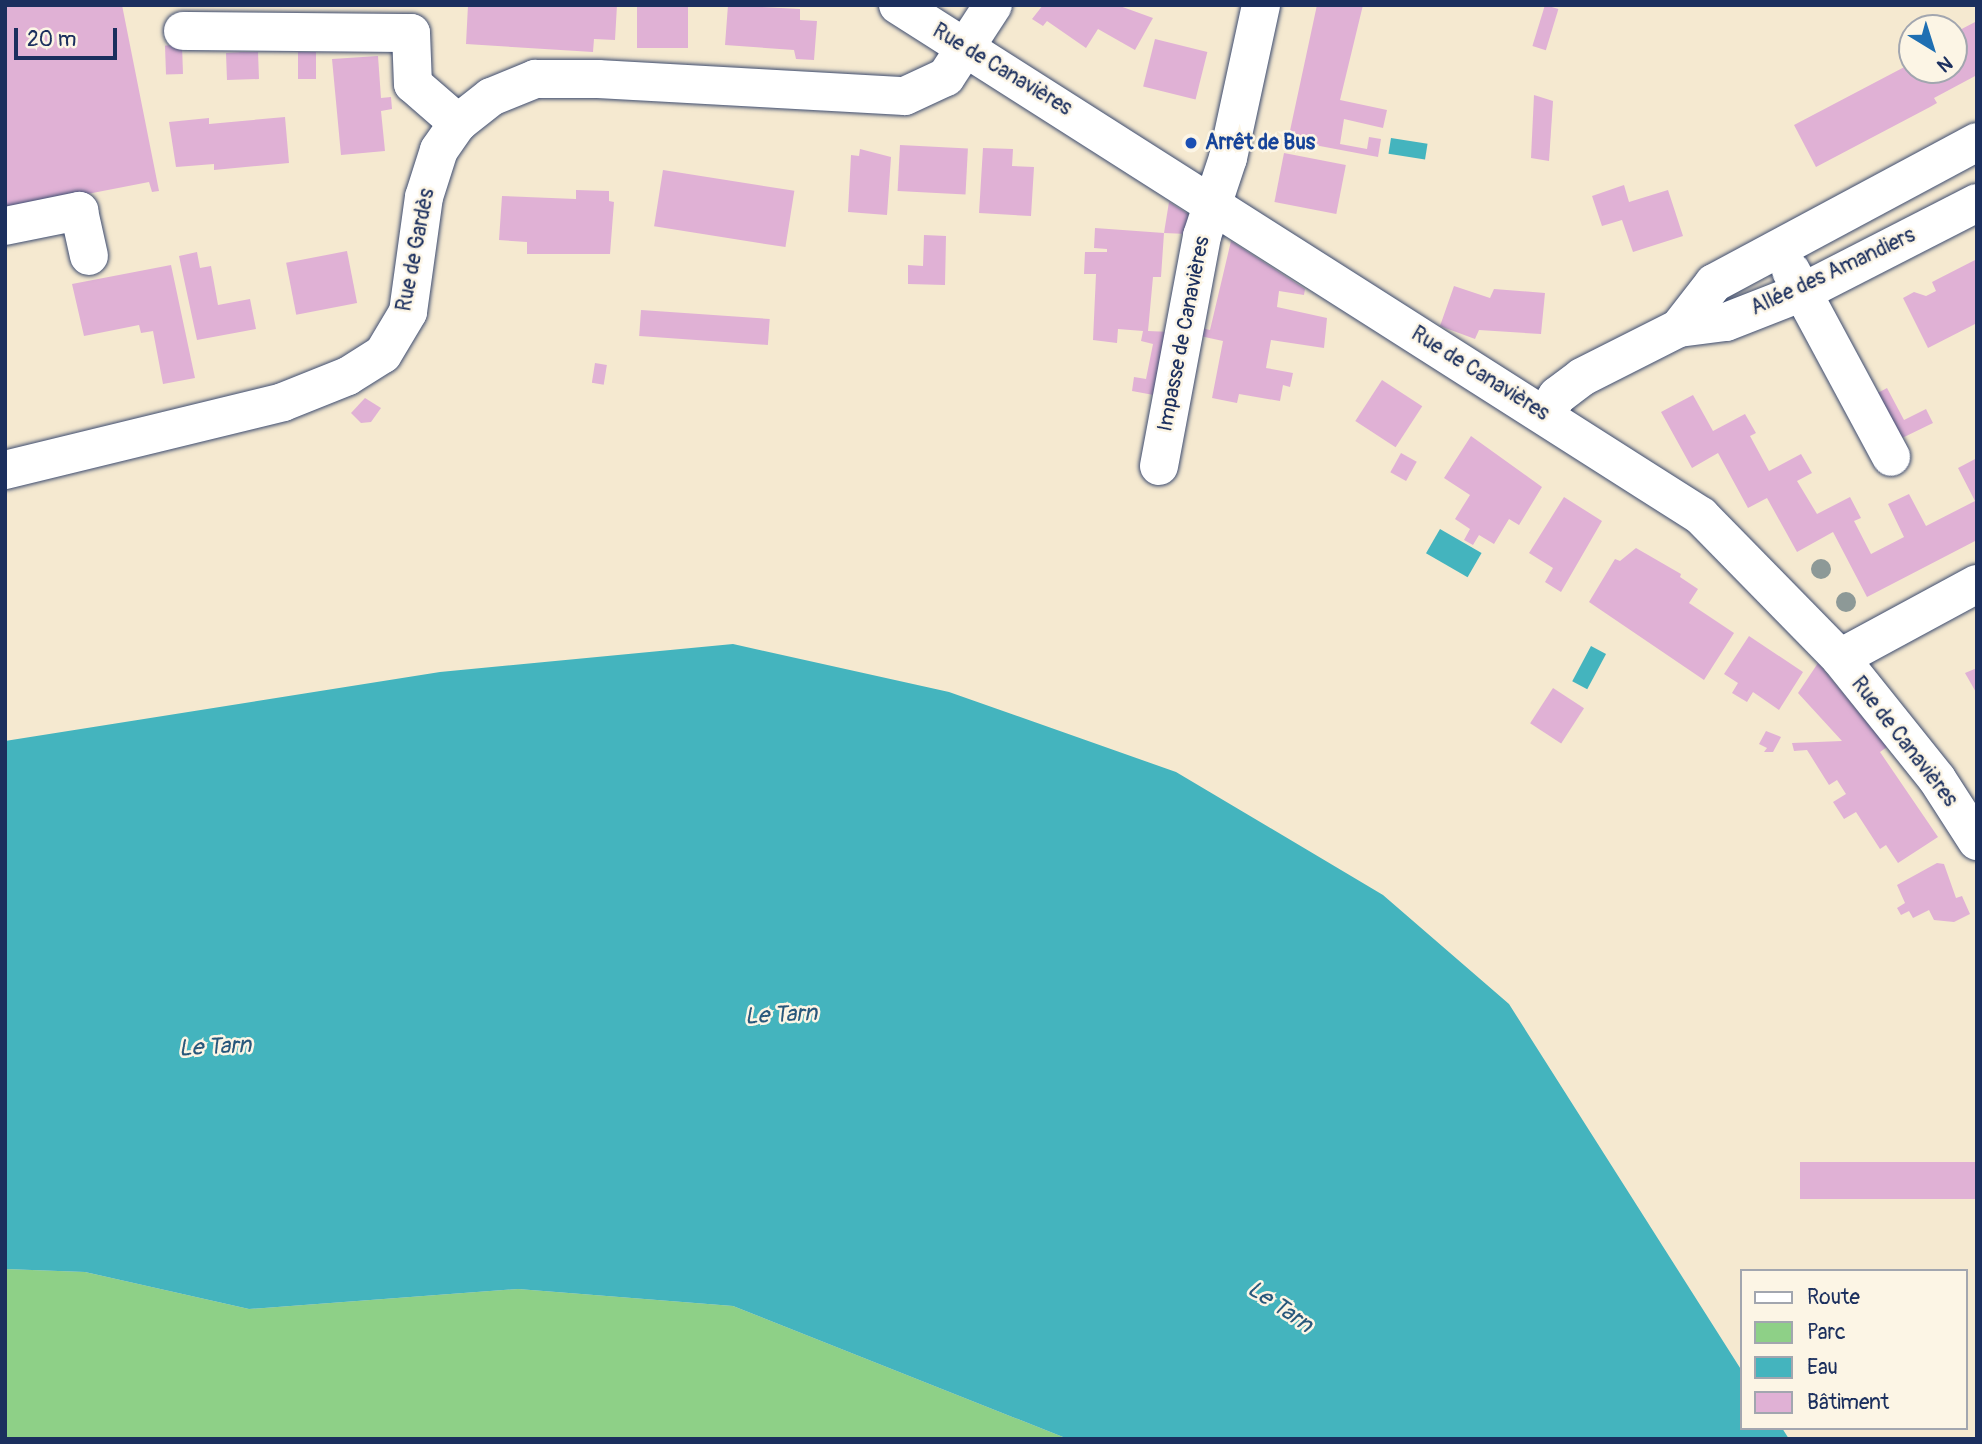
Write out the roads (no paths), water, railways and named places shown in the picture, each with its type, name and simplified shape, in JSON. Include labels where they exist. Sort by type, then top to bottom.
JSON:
[{"type":"street","name":"Rue de Canavières","points":[[898,5],[1545,414],[1701,516],[1840,658],[1937,779],[1977,841]]},
{"type":"street","name":"Rue de Gardès","points":[[5,470],[283,401],[348,376],[383,354],[408,312],[424,197],[439,149],[458,123],[491,97],[535,79],[905,96],[946,77],[968,49],[993,5]]},
{"type":"street","name":"Impasse de Canavières","points":[[1159,466],[1212,203],[1228,159],[1261,5]]},
{"type":"street","points":[[183,31],[411,33],[413,83],[458,123]]},
{"type":"street","points":[[1679,328],[1714,283],[1977,142]]},
{"type":"street","name":"Allée des Amandiers","points":[[1545,414],[1557,396],[1582,377],[1679,328],[1726,322],[1805,290],[1977,202]]},
{"type":"street","points":[[5,226],[79,211],[89,256]]},
{"type":"street","points":[[1776,250],[1805,290],[1891,457]]},
{"type":"street","points":[[1840,658],[1977,584]]},
{"type":"water","points":[[1391,138],[1428,144],[1425,160],[1388,154]]},
{"type":"water","points":[[1440,529],[1482,553],[1468,577],[1426,553]]},
{"type":"water","name":"Le Tarn","points":[[733,644],[949,692],[1176,772],[1383,895],[1509,1004],[1741,1369],[1741,1430],[1783,1430],[1789,1439],[1068,1439],[733,1306],[518,1289],[249,1309],[85,1272],[5,1269],[5,741],[440,672]]},
{"type":"water","points":[[1591,646],[1606,654],[1587,689],[1572,681]]},
{"type":"place","name":"Arrêt de Bus","points":[[1191,143]]}]
